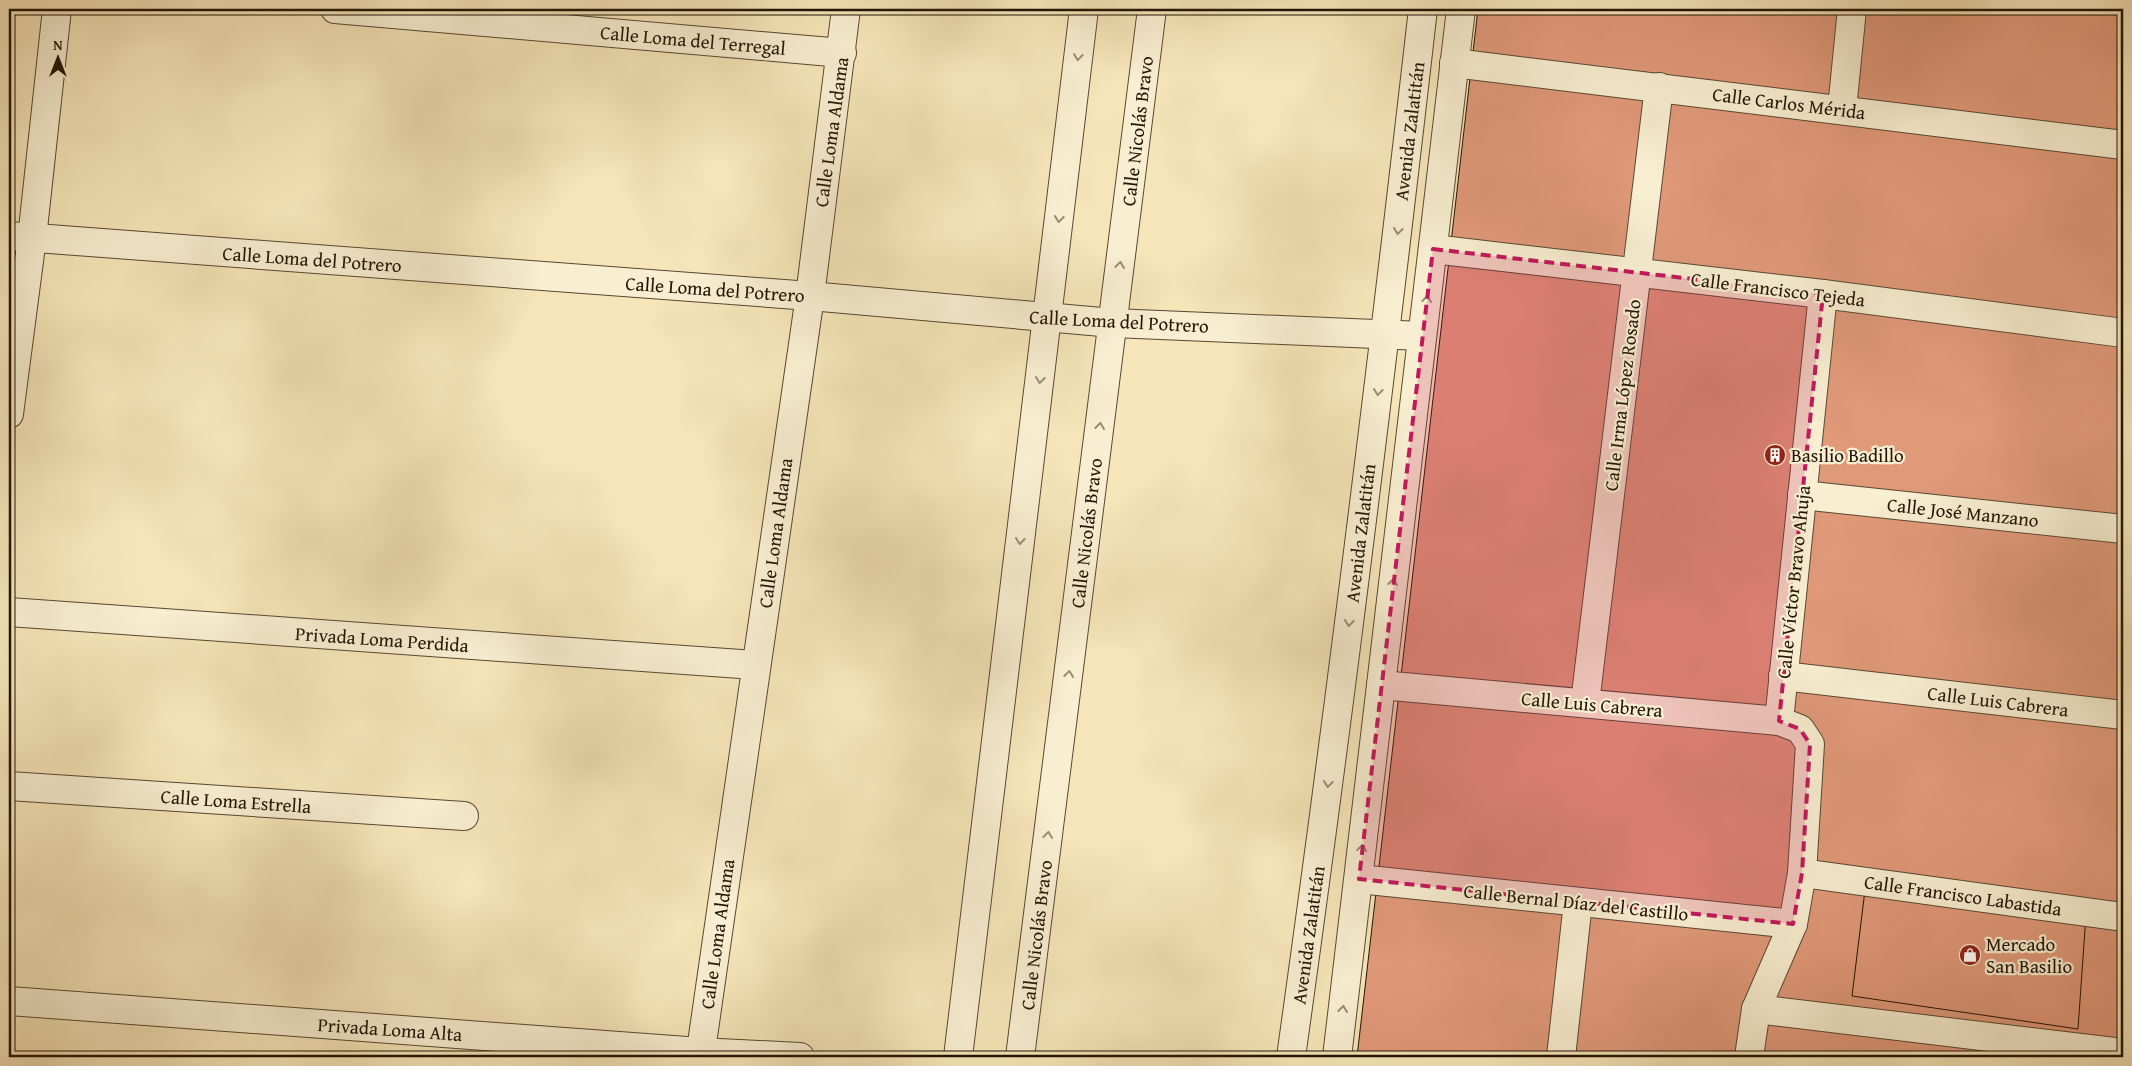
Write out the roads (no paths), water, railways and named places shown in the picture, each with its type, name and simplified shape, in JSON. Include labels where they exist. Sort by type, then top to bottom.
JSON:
[{"type":"street","points":[[9,414],[21,237],[57,9]]},
{"type":"street","name":"Calle Loma del Terregal","points":[[335,9],[842,53]]},
{"type":"street","name":"Calle Loma Aldama","points":[[700,1055],[755,665],[810,296],[842,53],[846,9]]},
{"type":"street","points":[[958,1057],[1084,9]]},
{"type":"street","name":"Calle Nicolás Bravo","points":[[1020,1057],[1152,9]]},
{"type":"street","name":"Avenida Zalatitán","points":[[1292,1057],[1386,334],[1424,9]]},
{"type":"street","name":"Avenida Zalatitán","points":[[1337,1057],[1461,9]]},
{"type":"street","points":[[1842,109],[1852,9]]},
{"type":"street","name":"Calle Carlos Mérida","points":[[1454,63],[1842,109],[2123,145]]},
{"type":"street","name":"Calle Irma López Rosado","points":[[1585,703],[1659,87]]},
{"type":"street","name":"Calle Loma del Potrero","points":[[21,237],[810,296],[1113,323],[1422,336]]},
{"type":"street","name":"Calle Francisco Tejeda","points":[[1433,249],[1823,294],[2123,334]]},
{"type":"street","name":"Calle Víctor Bravo Ahuja","points":[[1749,1057],[1756,1009],[1793,924],[1802,873],[1810,744],[1790,725],[1783,676],[1823,294]]},
{"type":"street","name":"Calle José Manzano","points":[[1802,496],[2123,530]]},
{"type":"street","name":"Privada Loma Perdida","points":[[9,612],[755,665]]},
{"type":"street","name":"Calle Luis Cabrera","points":[[1783,676],[2123,715]]},
{"type":"street","name":"Calle Luis Cabrera","points":[[1381,685],[1585,703],[1790,725]]},
{"type":"street","name":"Calle Loma Estrella","points":[[9,786],[464,816]]},
{"type":"street","name":"Calle Francisco Labastida","points":[[1802,873],[2123,916]]},
{"type":"street","name":"Calle Bernal Díaz del Castillo","points":[[1359,879],[1793,924]]},
{"type":"street","points":[[1561,1057],[1578,902]]},
{"type":"street","name":"Privada Loma Alta","points":[[9,1001],[700,1055],[800,1057]]},
{"type":"street","points":[[1756,1009],[2123,1053]]},
{"type":"place","name":"Basilio Badillo","points":[[1775,455]]},
{"type":"place","name":"Mercado San Basilio","points":[[1970,955]]}]
